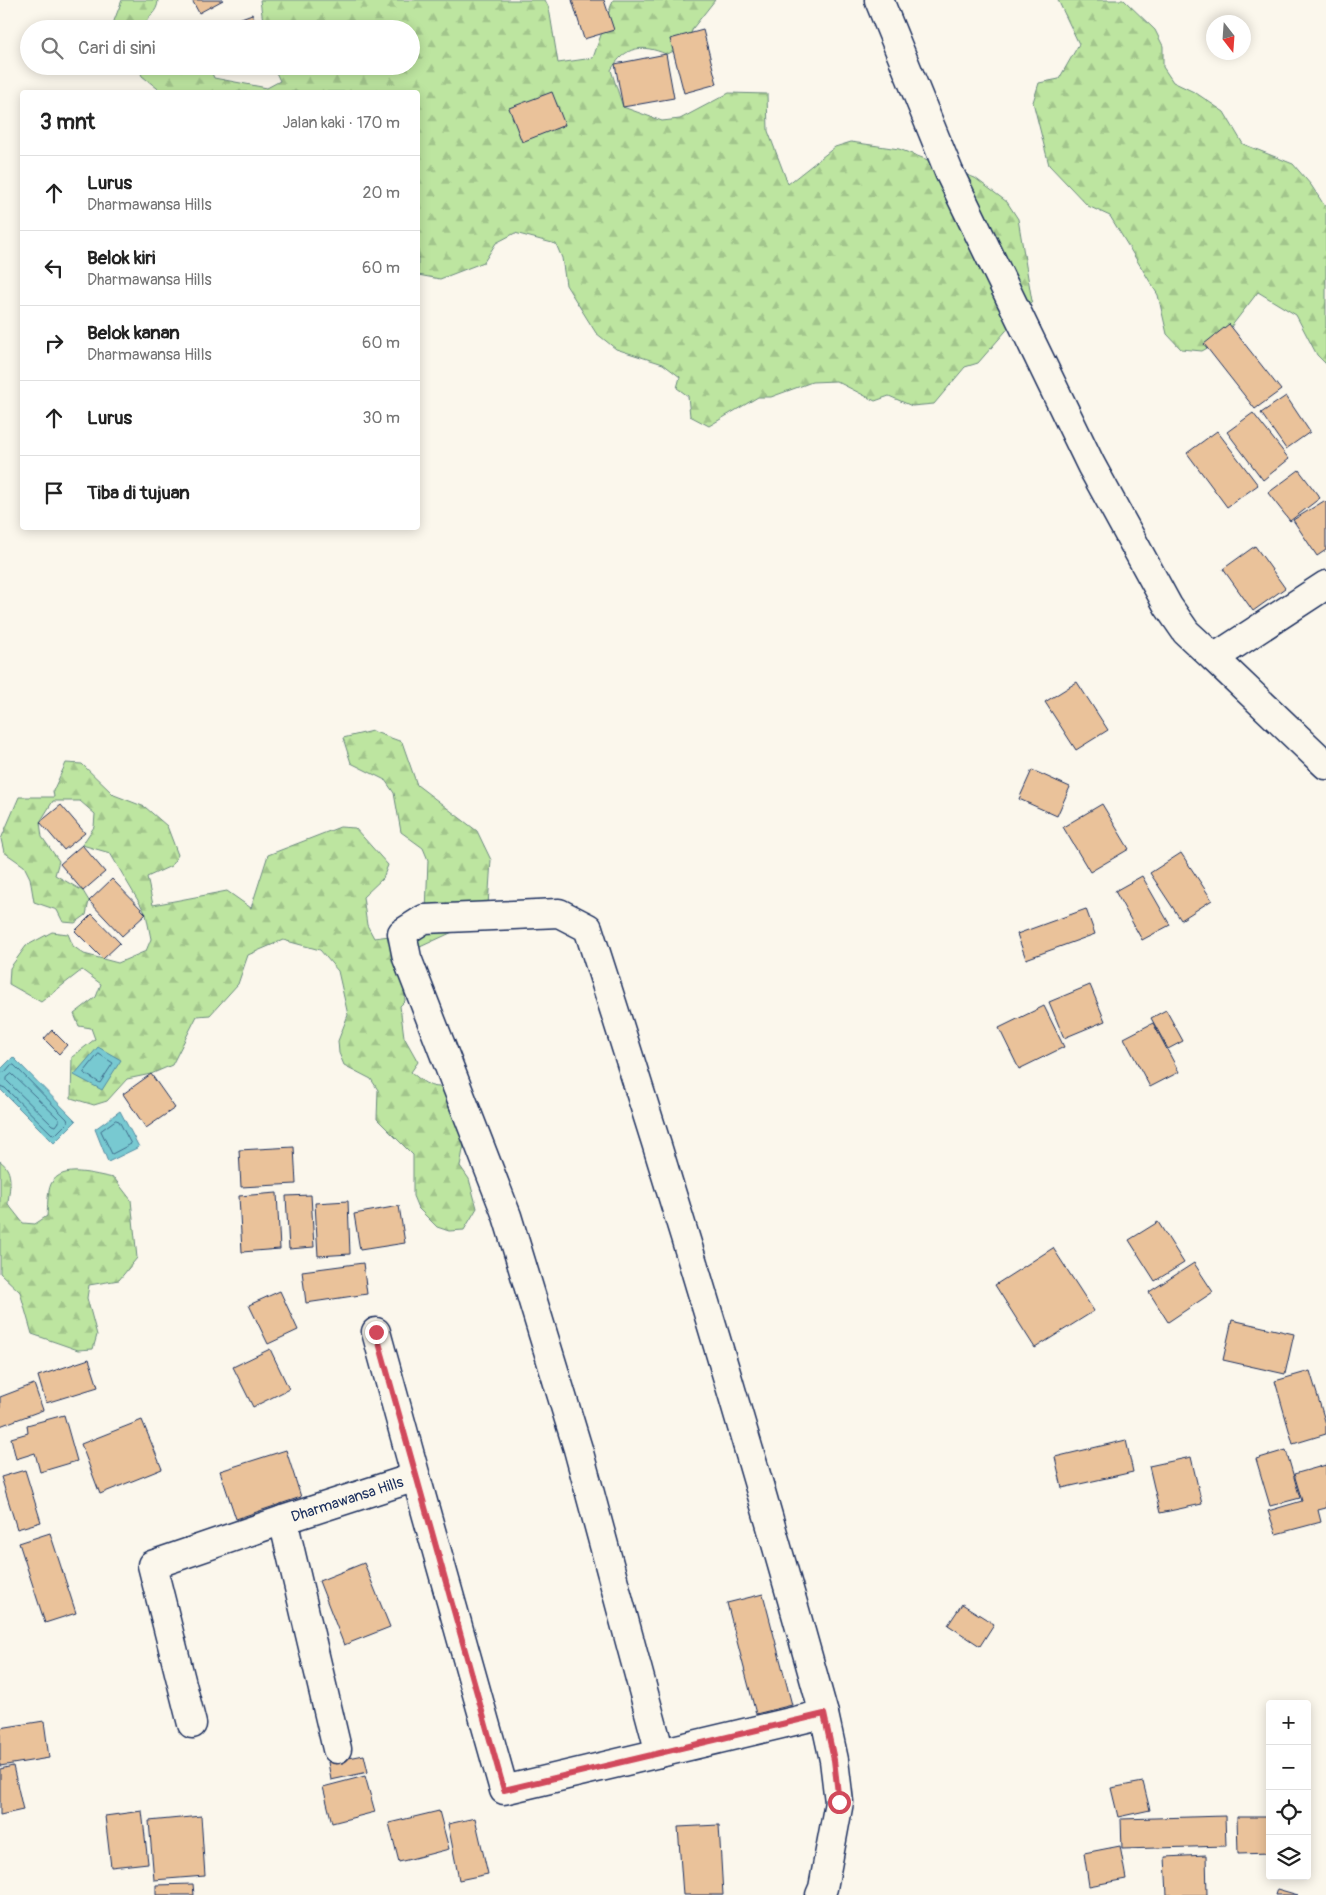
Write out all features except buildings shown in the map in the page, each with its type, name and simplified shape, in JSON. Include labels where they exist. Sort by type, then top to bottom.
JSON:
[{"type":"street","points":[[879,0],[949,172],[1091,464],[1168,606],[1186,632],[1326,765]]},
{"type":"street","points":[[1214,658],[1326,585]]},
{"type":"street","points":[[660,1753],[578,1448],[508,1216],[407,958],[402,933],[424,919],[559,913],[588,928],[683,1230],[824,1714],[834,1760],[839,1802],[823,1888],[820,1895]]},
{"type":"street","points":[[376,1332],[416,1477]]},
{"type":"street","name":"Dharmawansa Hills","points":[[192,1724],[152,1565],[416,1477],[504,1790],[824,1714]]},
{"type":"street","points":[[283,1520],[337,1749]]},
{"type":"green space","points":[[122,0],[158,0],[156,9],[148,20],[114,20]]},
{"type":"green space","points":[[260,0],[545,0],[549,8],[558,63],[593,58],[613,0],[715,0],[693,28],[686,47],[666,54],[649,49],[635,49],[622,56],[616,62],[611,70],[623,107],[662,121],[680,119],[729,93],[767,94],[768,131],[788,184],[835,147],[851,142],[899,149],[975,178],[1007,202],[1018,219],[1032,301],[978,363],[965,367],[934,404],[912,406],[889,396],[875,401],[836,381],[812,382],[771,397],[758,397],[709,426],[690,416],[688,396],[677,388],[680,377],[663,364],[616,349],[596,333],[566,285],[562,258],[556,244],[515,233],[496,243],[484,262],[440,279],[420,275],[420,90],[160,90],[142,76],[213,75],[214,78],[267,88],[280,81],[277,75],[420,75],[420,20],[263,20]]},
{"type":"green space","points":[[1058,0],[1124,0],[1155,30],[1163,46],[1163,67],[1173,82],[1196,93],[1224,112],[1243,144],[1293,164],[1311,185],[1326,208],[1326,364],[1317,355],[1296,315],[1258,292],[1220,341],[1202,351],[1181,349],[1167,334],[1158,295],[1110,216],[1088,206],[1049,165],[1033,102],[1039,83],[1059,79],[1079,44]]},
{"type":"green space","points":[[372,731],[402,742],[417,785],[477,831],[491,860],[488,906],[481,919],[420,947],[403,969],[405,1001],[400,1006],[404,1037],[418,1062],[411,1072],[425,1083],[436,1087],[465,1082],[473,1095],[460,1166],[469,1179],[477,1208],[464,1230],[449,1231],[437,1227],[418,1208],[413,1196],[413,1155],[377,1119],[378,1090],[371,1079],[344,1065],[339,1053],[338,1041],[348,1015],[338,971],[320,950],[283,940],[248,955],[238,984],[210,1015],[197,1016],[172,1065],[151,1074],[127,1079],[107,1101],[94,1105],[71,1098],[72,1057],[95,1039],[91,1028],[79,1026],[74,1014],[96,997],[101,984],[82,970],[41,1002],[9,984],[10,968],[26,946],[52,932],[68,934],[73,946],[84,954],[118,963],[146,951],[151,939],[146,914],[110,853],[82,845],[94,827],[95,814],[80,801],[53,801],[40,822],[42,837],[59,861],[55,875],[83,891],[89,901],[86,915],[75,923],[63,922],[57,910],[34,902],[30,878],[24,866],[4,852],[1,839],[19,797],[54,797],[53,791],[66,763],[82,764],[114,795],[145,807],[167,826],[178,855],[171,866],[147,877],[153,905],[227,891],[251,908],[268,855],[340,827],[355,828],[388,865],[383,878],[363,897],[367,925],[374,938],[405,934],[426,912],[428,860],[423,848],[401,832],[394,793],[385,780],[351,763],[343,738]]},
{"type":"green space","points":[[0,1161],[5,1165],[9,1175],[8,1204],[23,1223],[35,1224],[47,1216],[51,1184],[56,1178],[71,1172],[114,1178],[131,1200],[137,1258],[119,1280],[89,1285],[87,1298],[97,1335],[93,1349],[78,1350],[32,1334],[20,1292],[0,1273]]},
{"type":"water","points":[[98,1047],[121,1060],[102,1090],[74,1075]]},
{"type":"water","points":[[13,1057],[76,1121],[54,1143],[0,1089],[0,1070]]},
{"type":"water","points":[[120,1111],[139,1147],[108,1162],[95,1129]]},
{"type":"route","points":[[376,1332],[504,1790],[824,1714],[834,1760],[839,1802]]}]
